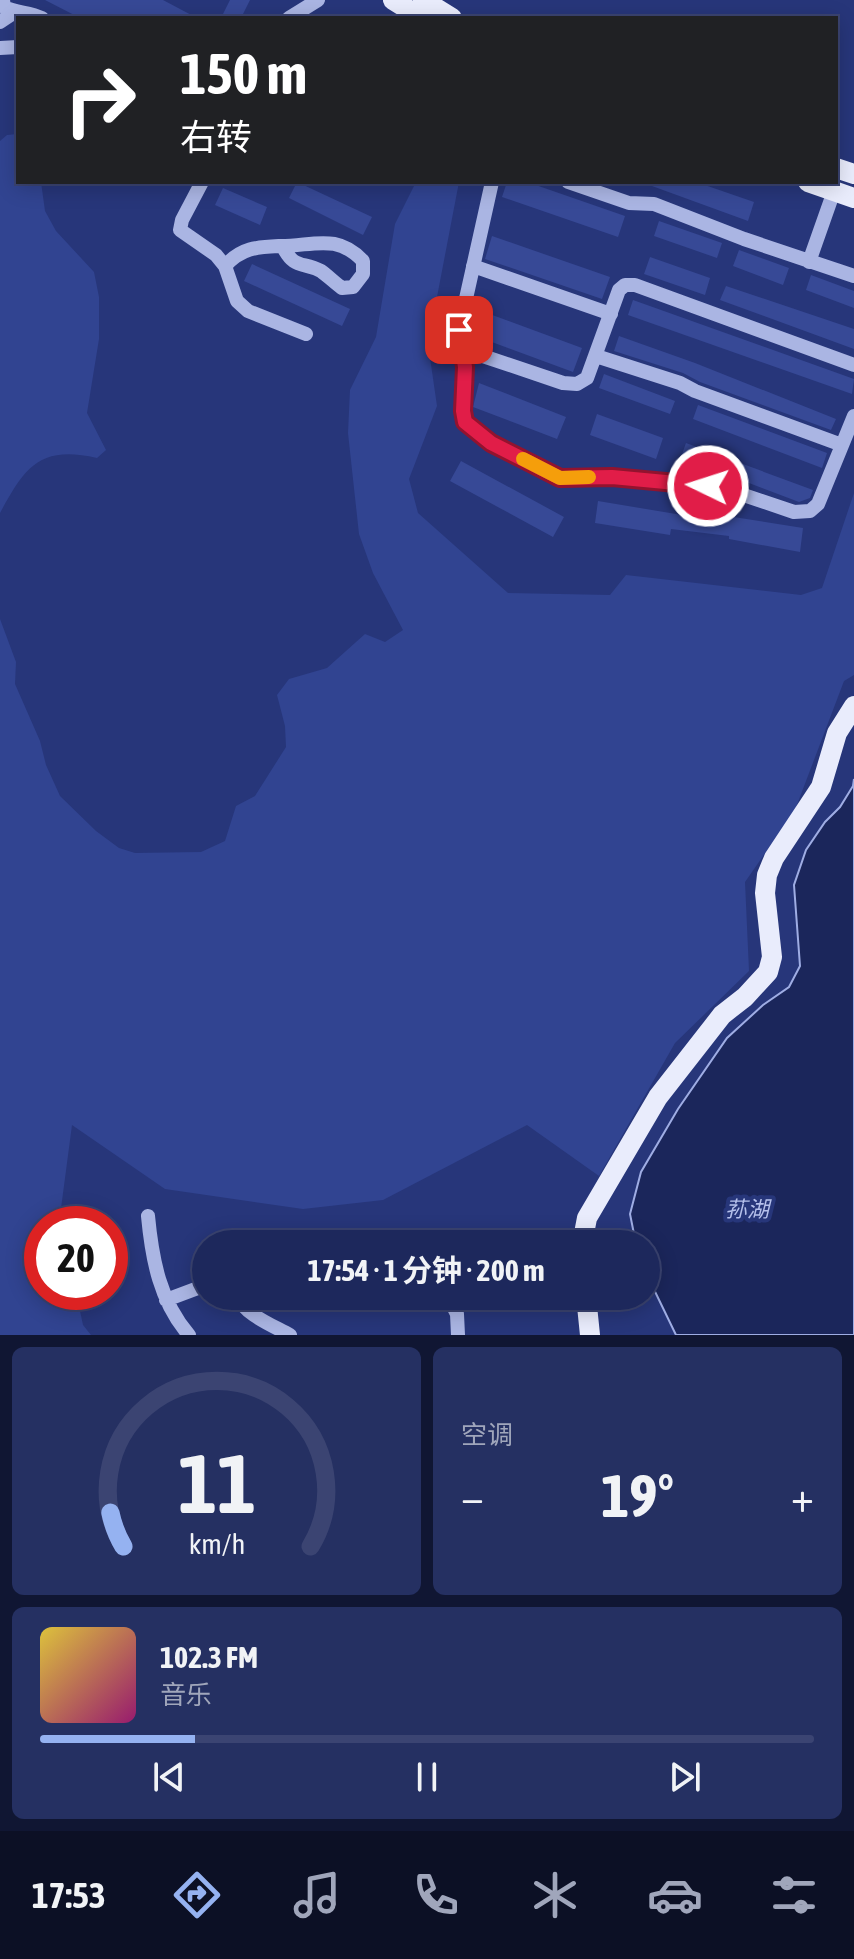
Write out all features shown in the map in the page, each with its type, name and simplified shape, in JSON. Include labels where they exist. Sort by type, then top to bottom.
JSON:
[{"type":"main road","points":[[393,0],[419,16]]},
{"type":"main road","points":[[423,0],[449,16]]},
{"type":"main road","points":[[814,184],[844,195]]},
{"type":"main road","points":[[585,1230],[587,1218],[658,1097],[722,1015],[745,997],[768,972],[772,957],[765,893],[767,875],[774,858],[821,787],[837,733],[854,706]]},
{"type":"main road","points":[[587,1310],[590,1335]]},
{"type":"street","points":[[3,0],[4,7],[38,16]]},
{"type":"street","points":[[292,16],[315,0]]},
{"type":"street","points":[[0,22],[15,12]]},
{"type":"street","points":[[201,184],[180,230],[216,255],[225,266],[237,301],[248,311],[306,334]]},
{"type":"street","points":[[492,184],[459,330],[465,367],[465,422],[491,443],[560,478],[612,477],[720,487],[794,512],[810,511],[818,504],[854,416]]},
{"type":"street","points":[[574,184],[629,203],[654,204],[854,276]]},
{"type":"street","points":[[809,262],[844,195]]},
{"type":"street","points":[[225,266],[235,254],[258,245],[283,247],[312,241],[354,251],[363,261],[363,274],[353,287],[342,288],[319,270],[299,265],[290,259],[283,247]]},
{"type":"street","points":[[473,266],[611,314]]},
{"type":"street","points":[[462,349],[563,383],[577,384],[587,378],[619,290],[625,285],[635,285],[854,365]]},
{"type":"street","points":[[596,356],[680,383],[842,445]]},
{"type":"street","points":[[148,1216],[151,1252],[166,1300],[189,1335]]},
{"type":"street","points":[[166,1300],[192,1290]]},
{"type":"street","points":[[247,1310],[290,1335]]},
{"type":"street","points":[[455,1310],[458,1335]]},
{"type":"shaded area","points":[[16,134],[16,184],[41,184],[45,211],[56,231],[94,272],[99,297],[99,339],[87,413],[106,450],[97,458],[61,455],[36,463],[18,483],[0,513],[0,141],[7,135]]},
{"type":"shaded area","points":[[415,184],[459,184],[428,344],[437,406],[409,479],[418,513],[508,593],[610,595],[626,575],[801,595],[822,588],[854,493],[854,675],[844,681],[795,810],[745,882],[749,971],[675,1043],[599,1176],[527,1125],[383,1200],[303,1209],[165,1189],[72,1125],[61,1206],[24,1206],[24,1310],[80,1310],[83,1325],[91,1335],[0,1335],[0,619],[16,662],[15,684],[60,796],[96,831],[119,848],[135,853],[201,852],[225,841],[236,806],[255,796],[286,747],[285,726],[277,695],[289,679],[327,668],[365,634],[385,642],[403,630],[373,573],[359,534],[348,433],[350,390],[376,337],[395,224]]},
{"type":"water","name":"荪湖","points":[[854,779],[854,1335],[676,1335],[660,1302],[660,1230],[633,1230],[630,1214],[641,1172],[678,1109],[727,1038],[763,1005],[789,987],[800,966],[794,885],[806,850],[853,786]]},
{"type":"building","points":[[45,0],[163,0],[193,16],[76,16]]},
{"type":"building","points":[[230,0],[250,0],[242,16],[222,16]]},
{"type":"building","points":[[296,184],[301,184],[372,217],[363,235],[289,198]]},
{"type":"building","points":[[506,184],[533,184],[625,216],[618,237],[502,197]]},
{"type":"building","points":[[646,184],[702,184],[754,202],[748,221]]},
{"type":"building","points":[[223,188],[267,207],[260,225],[215,205]]},
{"type":"building","points":[[659,221],[722,243],[717,258],[654,236]]},
{"type":"building","points":[[492,236],[610,277],[602,299],[485,259]]},
{"type":"building","points":[[739,250],[789,268],[783,285],[733,266]]},
{"type":"building","points":[[650,257],[710,278],[705,295],[644,274]]},
{"type":"building","points":[[252,264],[350,309],[342,326],[244,281]]},
{"type":"building","points":[[811,275],[854,291],[854,308],[806,290]]},
{"type":"building","points":[[726,286],[854,329],[854,349],[720,300]]},
{"type":"building","points":[[633,300],[854,379],[852,394],[628,315]]},
{"type":"building","points":[[476,309],[582,348],[573,372],[470,334]]},
{"type":"building","points":[[619,336],[836,419],[831,430],[683,373],[614,351]]},
{"type":"building","points":[[604,374],[675,401],[670,414],[599,388]]},
{"type":"building","points":[[479,383],[566,417],[557,439],[473,407]]},
{"type":"building","points":[[698,405],[827,453],[822,468],[693,419]]},
{"type":"building","points":[[597,414],[663,438],[656,459],[590,435]]},
{"type":"building","points":[[686,443],[813,490],[810,498],[799,502],[681,457]]},
{"type":"building","points":[[461,461],[564,517],[553,537],[450,481]]},
{"type":"building","points":[[598,501],[688,516],[689,510],[803,528],[800,552],[729,539],[729,536],[671,529],[670,535],[595,523]]},
{"type":"slow traffic","points":[[523,459],[560,478],[572,480],[589,477]]},
{"type":"route","points":[[459,330],[465,367],[465,422],[491,443],[560,478],[572,480],[596,476],[708,486]]}]
